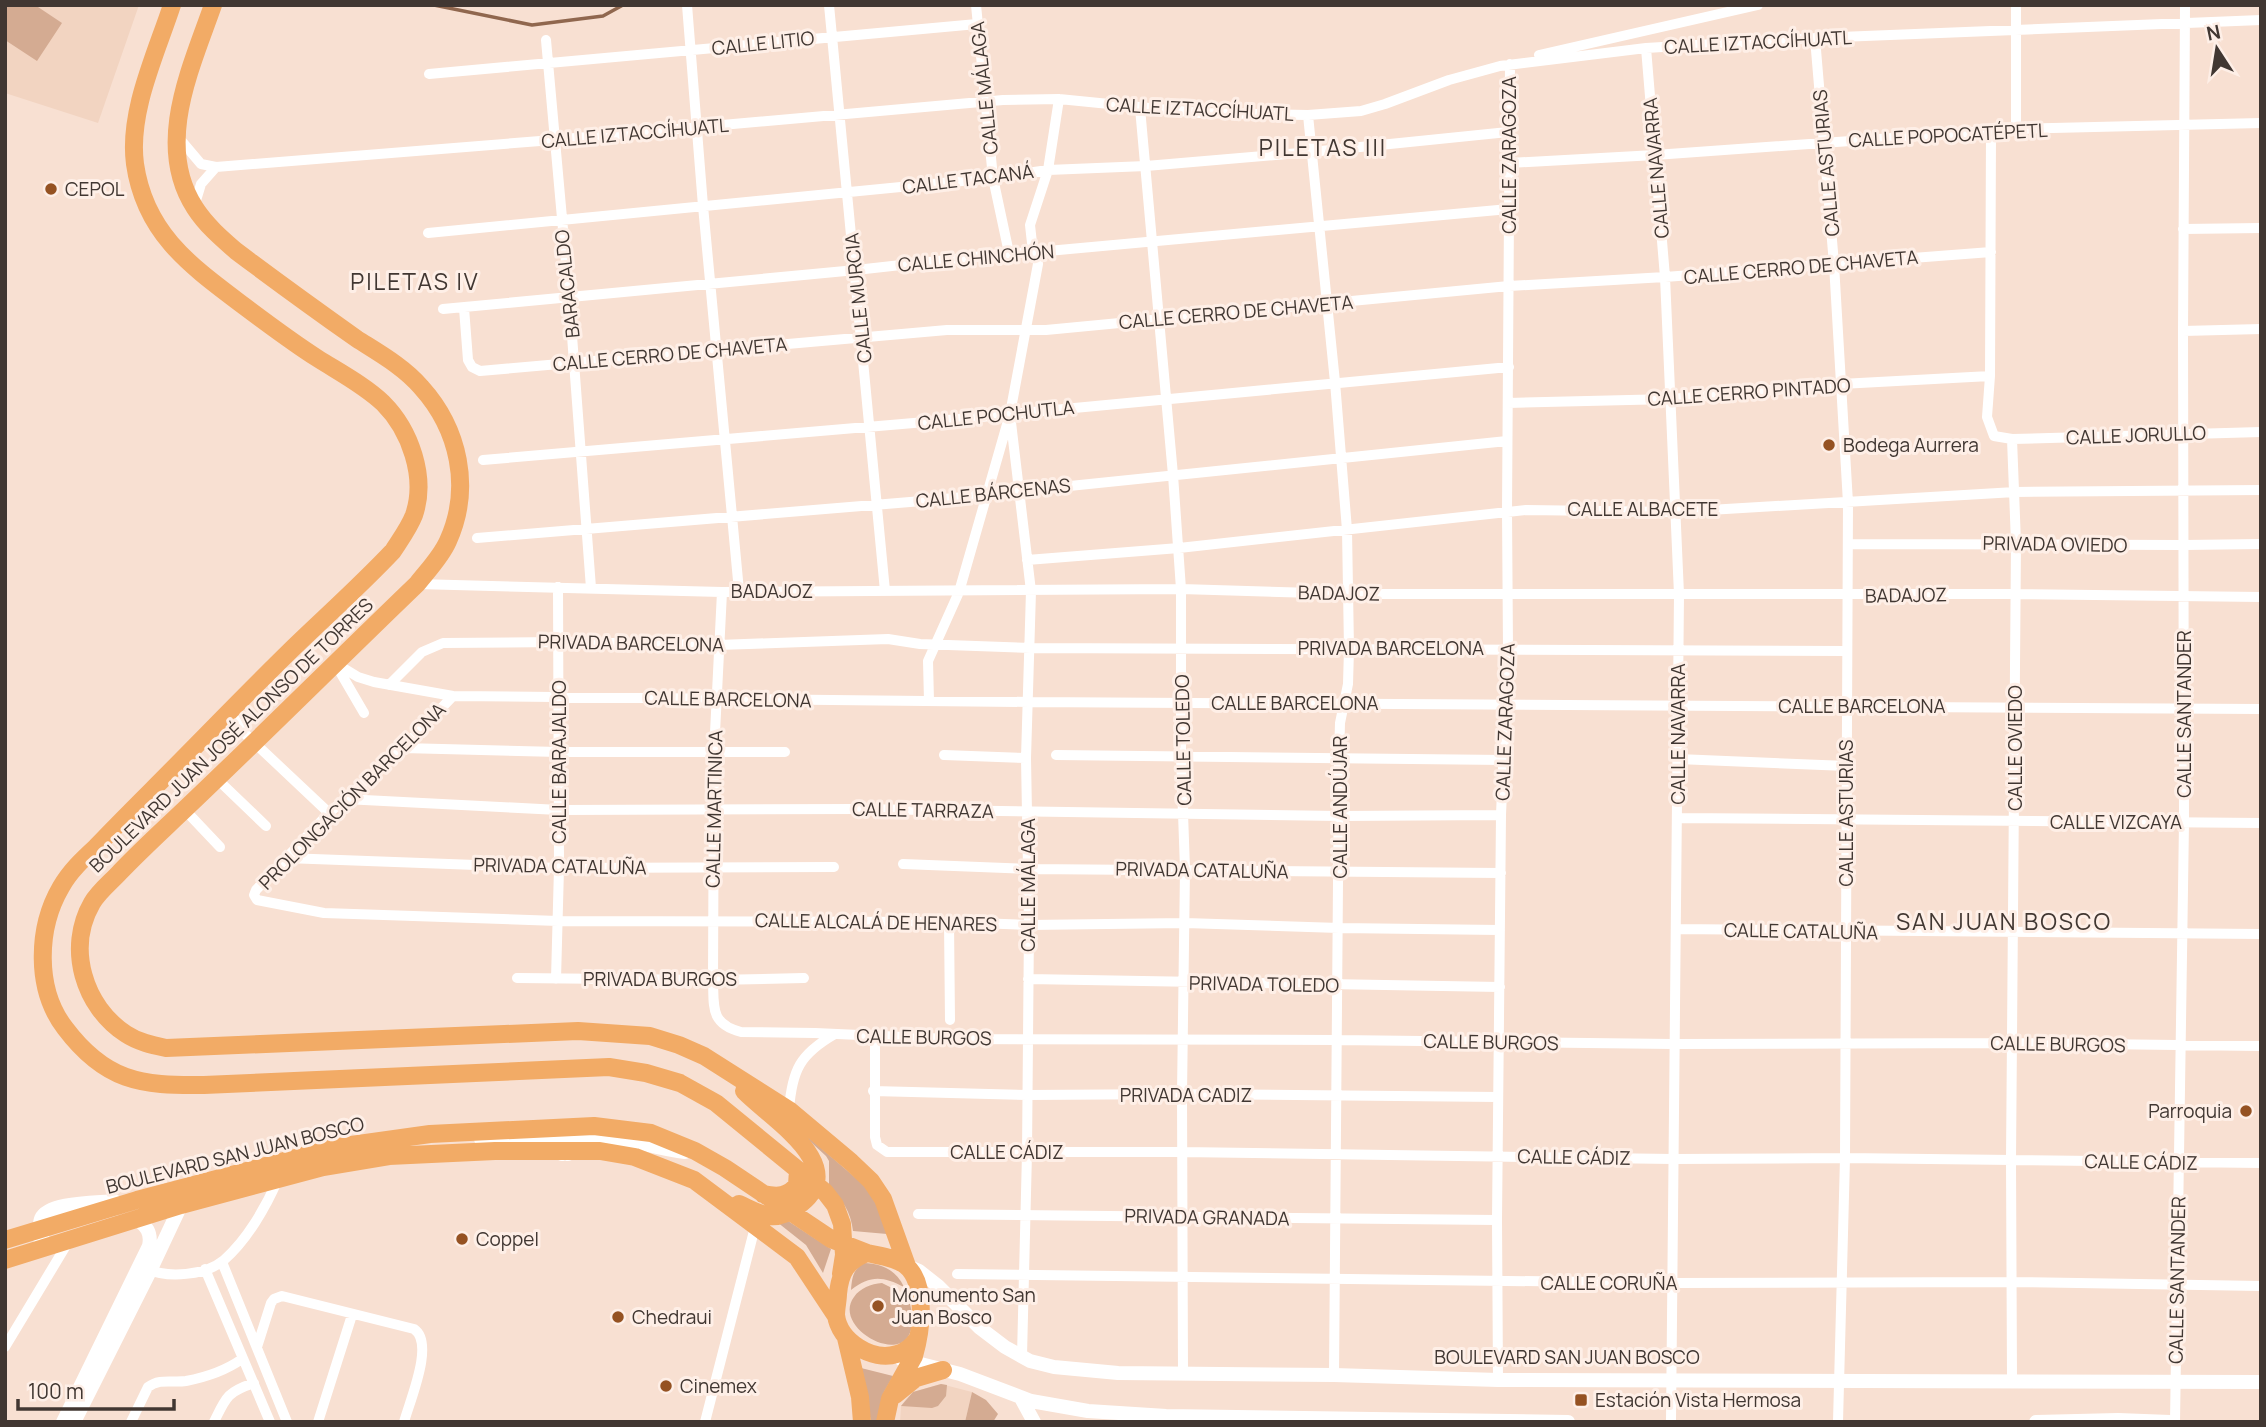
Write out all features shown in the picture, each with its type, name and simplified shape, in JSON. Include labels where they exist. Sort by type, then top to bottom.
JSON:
[{"type":"main road","name":"BOULEVARD JUAN JOSÉ ALONSO DE TORRES","points":[[172,5],[140,100],[134,134],[138,177],[153,219],[169,243],[190,265],[382,403],[397,419],[408,440],[418,477],[417,501],[414,514],[393,551],[74,869],[61,886],[50,913],[43,970],[48,996],[62,1024],[100,1065],[136,1081],[171,1085],[609,1066],[680,1083],[716,1103],[816,1185],[835,1205],[842,1224],[844,1246],[841,1274]]},
{"type":"main road","name":"BOULEVARD JUAN JOSÉ ALONSO DE TORRES","points":[[213,5],[184,90],[177,135],[181,177],[194,206],[216,233],[236,251],[419,384],[443,416],[454,443],[460,472],[460,500],[448,542],[417,584],[153,837],[100,892],[84,925],[81,959],[89,992],[110,1021],[137,1040],[166,1048],[578,1031],[650,1036],[679,1045],[704,1056],[789,1110],[871,1181],[883,1199],[907,1266]]},
{"type":"main road","points":[[716,1196],[772,1218],[789,1212],[807,1199],[816,1185],[817,1168],[813,1156],[746,1093],[729,1072]]},
{"type":"main road","name":"BOULEVARD SAN JUAN BOSCO","points":[[5,1240],[137,1200],[337,1147],[397,1137],[594,1126],[651,1133],[695,1151],[844,1246],[867,1253]]},
{"type":"main road","points":[[462,1132],[475,1140],[551,1139],[559,1141],[565,1150]]},
{"type":"main road","points":[[565,1150],[569,1140],[583,1137],[614,1138],[661,1148],[695,1151]]},
{"type":"main road","name":"BOULEVARD SAN JUAN BOSCO","points":[[5,1260],[136,1218],[323,1167],[389,1156],[495,1151],[600,1151],[635,1157],[694,1180],[797,1257],[836,1317]]},
{"type":"main road","points":[[760,1193],[777,1196],[789,1193],[797,1185],[798,1170]]},
{"type":"main road","points":[[42,1248],[43,1217],[54,1209],[137,1200]]},
{"type":"main road","points":[[862,1422],[860,1397],[846,1338],[836,1317],[841,1274],[855,1258],[867,1253],[890,1258],[907,1266],[920,1300],[922,1314],[912,1363],[890,1399],[885,1422]]},
{"type":"main road","points":[[846,1338],[867,1352],[894,1356],[918,1338]]},
{"type":"main road","points":[[890,1399],[916,1378],[943,1370]]},
{"type":"street","points":[[687,5],[715,350],[739,591]]},
{"type":"street","name":"CALLE MURCIA","points":[[829,5],[885,591]]},
{"type":"street","name":"CALLE MÁLAGA","points":[[976,5],[993,178],[1009,253]]},
{"type":"street","points":[[1510,64],[1584,44],[1632,36],[1758,5]]},
{"type":"street","points":[[2016,5],[2016,129]]},
{"type":"street","name":"CALLE SANTANDER","points":[[2173,1422],[2180,1162],[2184,822],[2185,5]]},
{"type":"street","name":"CALLE IZTACCÍHUATL","points":[[216,167],[984,102],[1059,99],[1228,114],[1308,115],[1361,111],[1449,80],[1510,64],[1646,48],[1815,38],[2261,20]]},
{"type":"street","name":"CALLE LITIO","points":[[429,74],[977,24]]},
{"type":"street","name":"CALLE ASTURIAS","points":[[1815,38],[1834,264],[1848,503],[1845,1158],[1838,1422]]},
{"type":"street","points":[[545,40],[548,64]]},
{"type":"street","name":"CALLE NAVARRA","points":[[1646,48],[1665,277],[1679,594],[1671,1422]]},
{"type":"street","name":"BARACALDO","points":[[548,64],[591,588]]},
{"type":"street","name":"CALLE ZARAGOZA","points":[[1498,1380],[1497,1155],[1501,815],[1508,649],[1510,64]]},
{"type":"street","points":[[929,701],[928,661],[959,592],[1010,414],[1038,264],[1030,225],[1048,170],[1059,99]]},
{"type":"street","name":"CALLE TOLEDO","points":[[1140,108],[1181,589],[1180,702],[1185,869],[1181,1094],[1183,1374]]},
{"type":"street","name":"CALLE ANDÚJAR","points":[[1308,115],[1342,457],[1349,594],[1349,649],[1340,723],[1339,759],[1334,1375]]},
{"type":"street","name":"CALLE POPOCATÉPETL","points":[[1510,163],[2016,129],[2261,123]]},
{"type":"street","name":"CALLE TACANÁ","points":[[428,233],[993,178],[1048,170],[1146,166],[1508,132]]},
{"type":"street","points":[[1991,132],[1990,376],[1987,417],[1994,436],[2012,439]]},
{"type":"street","points":[[177,135],[201,164],[216,167]]},
{"type":"street","points":[[194,206],[201,184],[216,167]]},
{"type":"street","name":"CALLE CHINCHÓN","points":[[443,309],[1009,253],[1509,209]]},
{"type":"street","points":[[2183,229],[2261,228]]},
{"type":"street","name":"CALLE CERRO DE CHAVETA","points":[[464,308],[468,360],[471,367],[480,371],[947,330],[1027,330],[1509,286],[1665,277],[1991,251]]},
{"type":"street","points":[[2183,331],[2261,329]]},
{"type":"street","name":"CALLE POCHUTLA","points":[[483,460],[871,427],[1509,367]]},
{"type":"street","name":"CALLE CERRO PINTADO","points":[[1508,403],[1671,399],[1841,384],[1990,376]]},
{"type":"street","name":"CALLE MÁLAGA","points":[[1010,414],[1031,592],[1026,758],[1029,925],[1022,1356]]},
{"type":"street","name":"CALLE JORULLO","points":[[2012,439],[2261,432]]},
{"type":"street","name":"CALLE OVIEDO","points":[[2012,439],[2016,543],[2012,1380]]},
{"type":"street","name":"CALLE BÁRCENAS","points":[[477,538],[987,495],[1507,441]]},
{"type":"street","name":"CALLE ALBACETE","points":[[1027,560],[1179,548],[1507,511],[1676,512],[2015,492],[2261,490]]},
{"type":"street","name":"PRIVADA OVIEDO","points":[[1848,544],[2261,544]]},
{"type":"street","name":"BADAJOZ","points":[[417,584],[722,592],[1181,589],[1349,594],[2015,594],[2261,597]]},
{"type":"street","name":"CALLE BARAJALDO","points":[[556,979],[559,868],[558,587]]},
{"type":"street","name":"CALLE MARTINICA","points":[[722,592],[714,753],[712,866],[714,1006],[722,1025]]},
{"type":"street","name":"PRIVADA BARCELONA","points":[[389,685],[422,652],[435,645],[559,642],[718,645],[888,639],[905,643],[1031,648],[1846,651]]},
{"type":"street","points":[[335,663],[364,713]]},
{"type":"street","name":"CALLE BARCELONA","points":[[335,663],[358,677],[453,696],[2261,709]]},
{"type":"street","name":"PROLONGACIÓN BARCELONA","points":[[255,898],[256,890],[329,813],[403,748],[453,696]]},
{"type":"street","points":[[230,712],[242,732],[329,813]]},
{"type":"street","points":[[403,748],[559,752],[785,752]]},
{"type":"street","points":[[944,755],[1026,758]]},
{"type":"street","points":[[1056,755],[1505,760]]},
{"type":"street","points":[[1678,759],[1847,766]]},
{"type":"street","points":[[216,778],[266,826]]},
{"type":"street","name":"CALLE TARRAZA","points":[[345,799],[559,810],[858,809],[1339,816],[1501,815]]},
{"type":"street","points":[[184,809],[220,847]]},
{"type":"street","name":"CALLE VIZCAYA","points":[[1678,818],[2261,823]]},
{"type":"street","name":"PRIVADA CATALUÑA","points":[[286,858],[559,868],[834,867]]},
{"type":"street","name":"PRIVADA CATALUÑA","points":[[903,864],[1028,869],[1501,873]]},
{"type":"street","name":"CALLE ALCALÁ DE HENARES","points":[[255,898],[261,902],[324,913],[558,920],[949,922],[1029,925],[1185,923],[1500,930]]},
{"type":"street","points":[[949,922],[950,1020]]},
{"type":"street","name":"CALLE CATALUÑA","points":[[1676,929],[2261,934]]},
{"type":"street","name":"PRIVADA BURGOS","points":[[517,978],[804,978]]},
{"type":"street","name":"PRIVADA TOLEDO","points":[[1028,979],[1500,987]]},
{"type":"street","name":"CALLE BURGOS","points":[[722,1025],[741,1032],[875,1036],[1673,1044],[2012,1043],[2261,1046]]},
{"type":"street","points":[[796,1033],[803,1041],[807,1054]]},
{"type":"street","points":[[789,1110],[795,1073],[807,1054],[835,1034]]},
{"type":"street","points":[[873,1091],[875,1036]]},
{"type":"street","name":"PRIVADA CADIZ","points":[[873,1091],[1027,1095],[1498,1097]]},
{"type":"street","name":"CALLE CÁDIZ","points":[[873,1091],[875,1137],[877,1145],[887,1152],[1182,1152],[1497,1155],[1674,1160],[1845,1158],[2261,1163]]},
{"type":"street","points":[[145,1269],[178,1275],[222,1262],[245,1236],[278,1179]]},
{"type":"street","points":[[62,1422],[181,1205]]},
{"type":"street","name":"PRIVADA GRANADA","points":[[918,1214],[1497,1220]]},
{"type":"street","points":[[74,1422],[145,1269],[150,1240],[147,1227],[136,1218]]},
{"type":"street","points":[[5,1347],[11,1330],[70,1240],[64,1222]]},
{"type":"street","points":[[705,1422],[755,1227]]},
{"type":"street","points":[[222,1262],[287,1422]]},
{"type":"street","name":"BOULEVARD SAN JUAN BOSCO","points":[[907,1266],[929,1278],[980,1328],[1030,1361],[1054,1367],[1118,1373],[1498,1380],[2261,1382]]},
{"type":"street","points":[[205,1269],[271,1422]]},
{"type":"street","name":"CALLE CORUÑA","points":[[957,1274],[1497,1282],[2011,1282],[2261,1286]]},
{"type":"street","points":[[257,1347],[271,1303],[278,1296],[414,1329],[422,1338],[423,1354],[404,1422]]},
{"type":"street","points":[[318,1422],[352,1315]]},
{"type":"street","points":[[894,1356],[960,1374],[1046,1405],[1139,1415],[1568,1422]]},
{"type":"street","points":[[131,1422],[148,1387],[153,1383],[182,1381],[226,1370],[242,1359]]},
{"type":"street","points":[[226,1370],[233,1390]]},
{"type":"street","points":[[214,1422],[227,1395],[233,1390],[254,1383]]},
{"type":"street","points":[[1021,1398],[1034,1422]]},
{"type":"street","points":[[1041,1422],[1046,1405]]},
{"type":"street","points":[[2036,1422],[2173,1422]]},
{"type":"shaded area","points":[[5,5],[139,5],[98,123],[5,93]]},
{"type":"shaded area","points":[[5,5],[35,5],[62,23],[37,61],[5,40]]},
{"type":"shaded area","points":[[763,1098],[865,1186],[874,1198],[887,1234],[853,1231],[845,1206],[829,1186],[829,1161],[826,1156]]},
{"type":"shaded area","points":[[788,1221],[831,1249],[823,1273],[806,1245],[777,1222]]},
{"type":"shaded area","points":[[864,1263],[888,1269],[904,1287],[877,1279],[864,1282],[851,1290],[854,1274]]},
{"type":"shaded area","points":[[882,1283],[894,1289],[901,1301],[905,1300],[904,1294],[908,1296],[912,1323],[907,1338],[895,1344],[881,1343],[866,1336],[855,1324],[850,1311],[859,1291]]},
{"type":"shaded area","points":[[861,1368],[893,1376],[884,1392],[877,1422],[871,1422]]},
{"type":"shaded area","points":[[941,1384],[972,1392],[965,1422],[900,1422],[901,1406],[913,1392]]},
{"type":"shaded area","points":[[941,1384],[947,1385],[946,1396],[938,1406],[901,1406],[913,1392]]},
{"type":"shaded area","points":[[972,1392],[986,1400],[998,1414],[993,1422],[965,1422]]},
{"type":"waterway","points":[[434,5],[532,25],[603,16],[623,5]]},
{"type":"place","name":"CEPOL","points":[[51,189]]},
{"type":"place","name":"Bodega Aurrera","points":[[1829,445]]},
{"type":"place","name":"Parroquia","points":[[2246,1111]]},
{"type":"place","name":"Coppel","points":[[462,1239]]},
{"type":"place","name":"Monumento San Juan Bosco","points":[[878,1306]]},
{"type":"place","name":"Chedraui","points":[[618,1317]]},
{"type":"place","name":"Cinemex","points":[[666,1386]]},
{"type":"place","name":"Estación Vista Hermosa","points":[[1581,1400]]},
{"type":"district","name":"PILETAS III","points":[[1323,147]]},
{"type":"district","name":"PILETAS IV","points":[[415,281]]},
{"type":"district","name":"SAN JUAN BOSCO","points":[[2004,921]]}]
